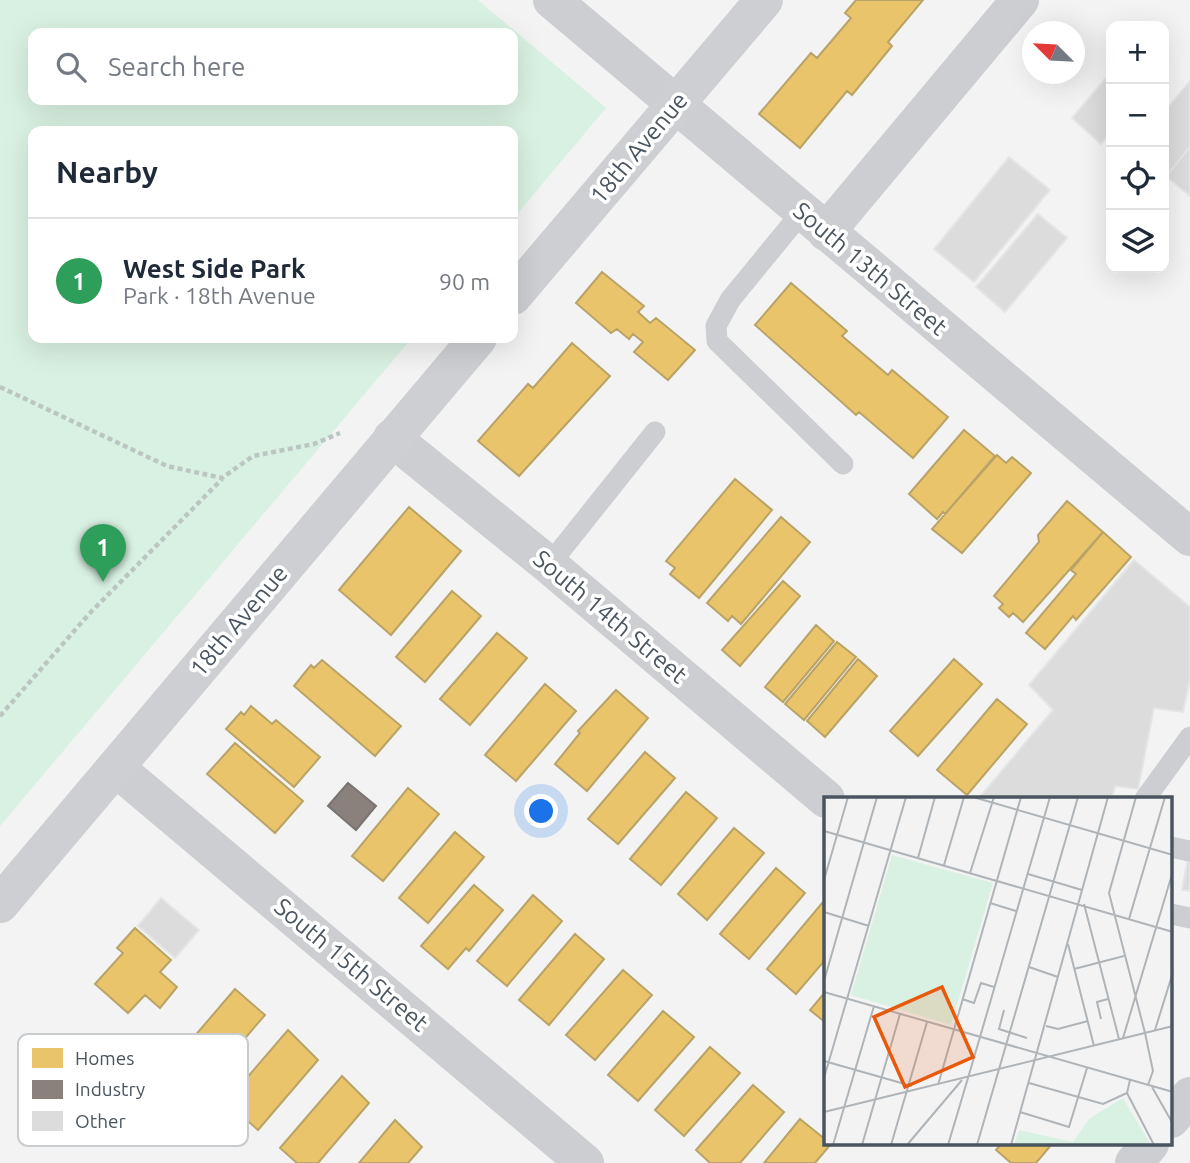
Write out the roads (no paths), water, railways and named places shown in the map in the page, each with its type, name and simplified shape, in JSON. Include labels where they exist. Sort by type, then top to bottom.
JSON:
[{"type":"main road","name":"18th Avenue","points":[[518,290],[764,0]]},
{"type":"main road","name":"18th Avenue","points":[[0,904],[474,343]]},
{"type":"street","name":"South 13th Street","points":[[552,0],[1190,537]]},
{"type":"street","points":[[814,222],[1020,0]]},
{"type":"street","name":"South 14th Street","points":[[392,438],[549,565],[824,797]]},
{"type":"street","name":"South 15th Street","points":[[116,768],[585,1163]]},
{"type":"street","points":[[1134,1163],[1148,1146]]},
{"type":"lane","points":[[814,222],[730,300],[716,326],[717,341],[844,464]]},
{"type":"lane","points":[[549,565],[655,432]]},
{"type":"lane","points":[[1147,797],[1186,748]]},
{"type":"lane","points":[[1172,914],[1190,918]]},
{"type":"place","name":"West Side Park","points":[[103,582]]}]
